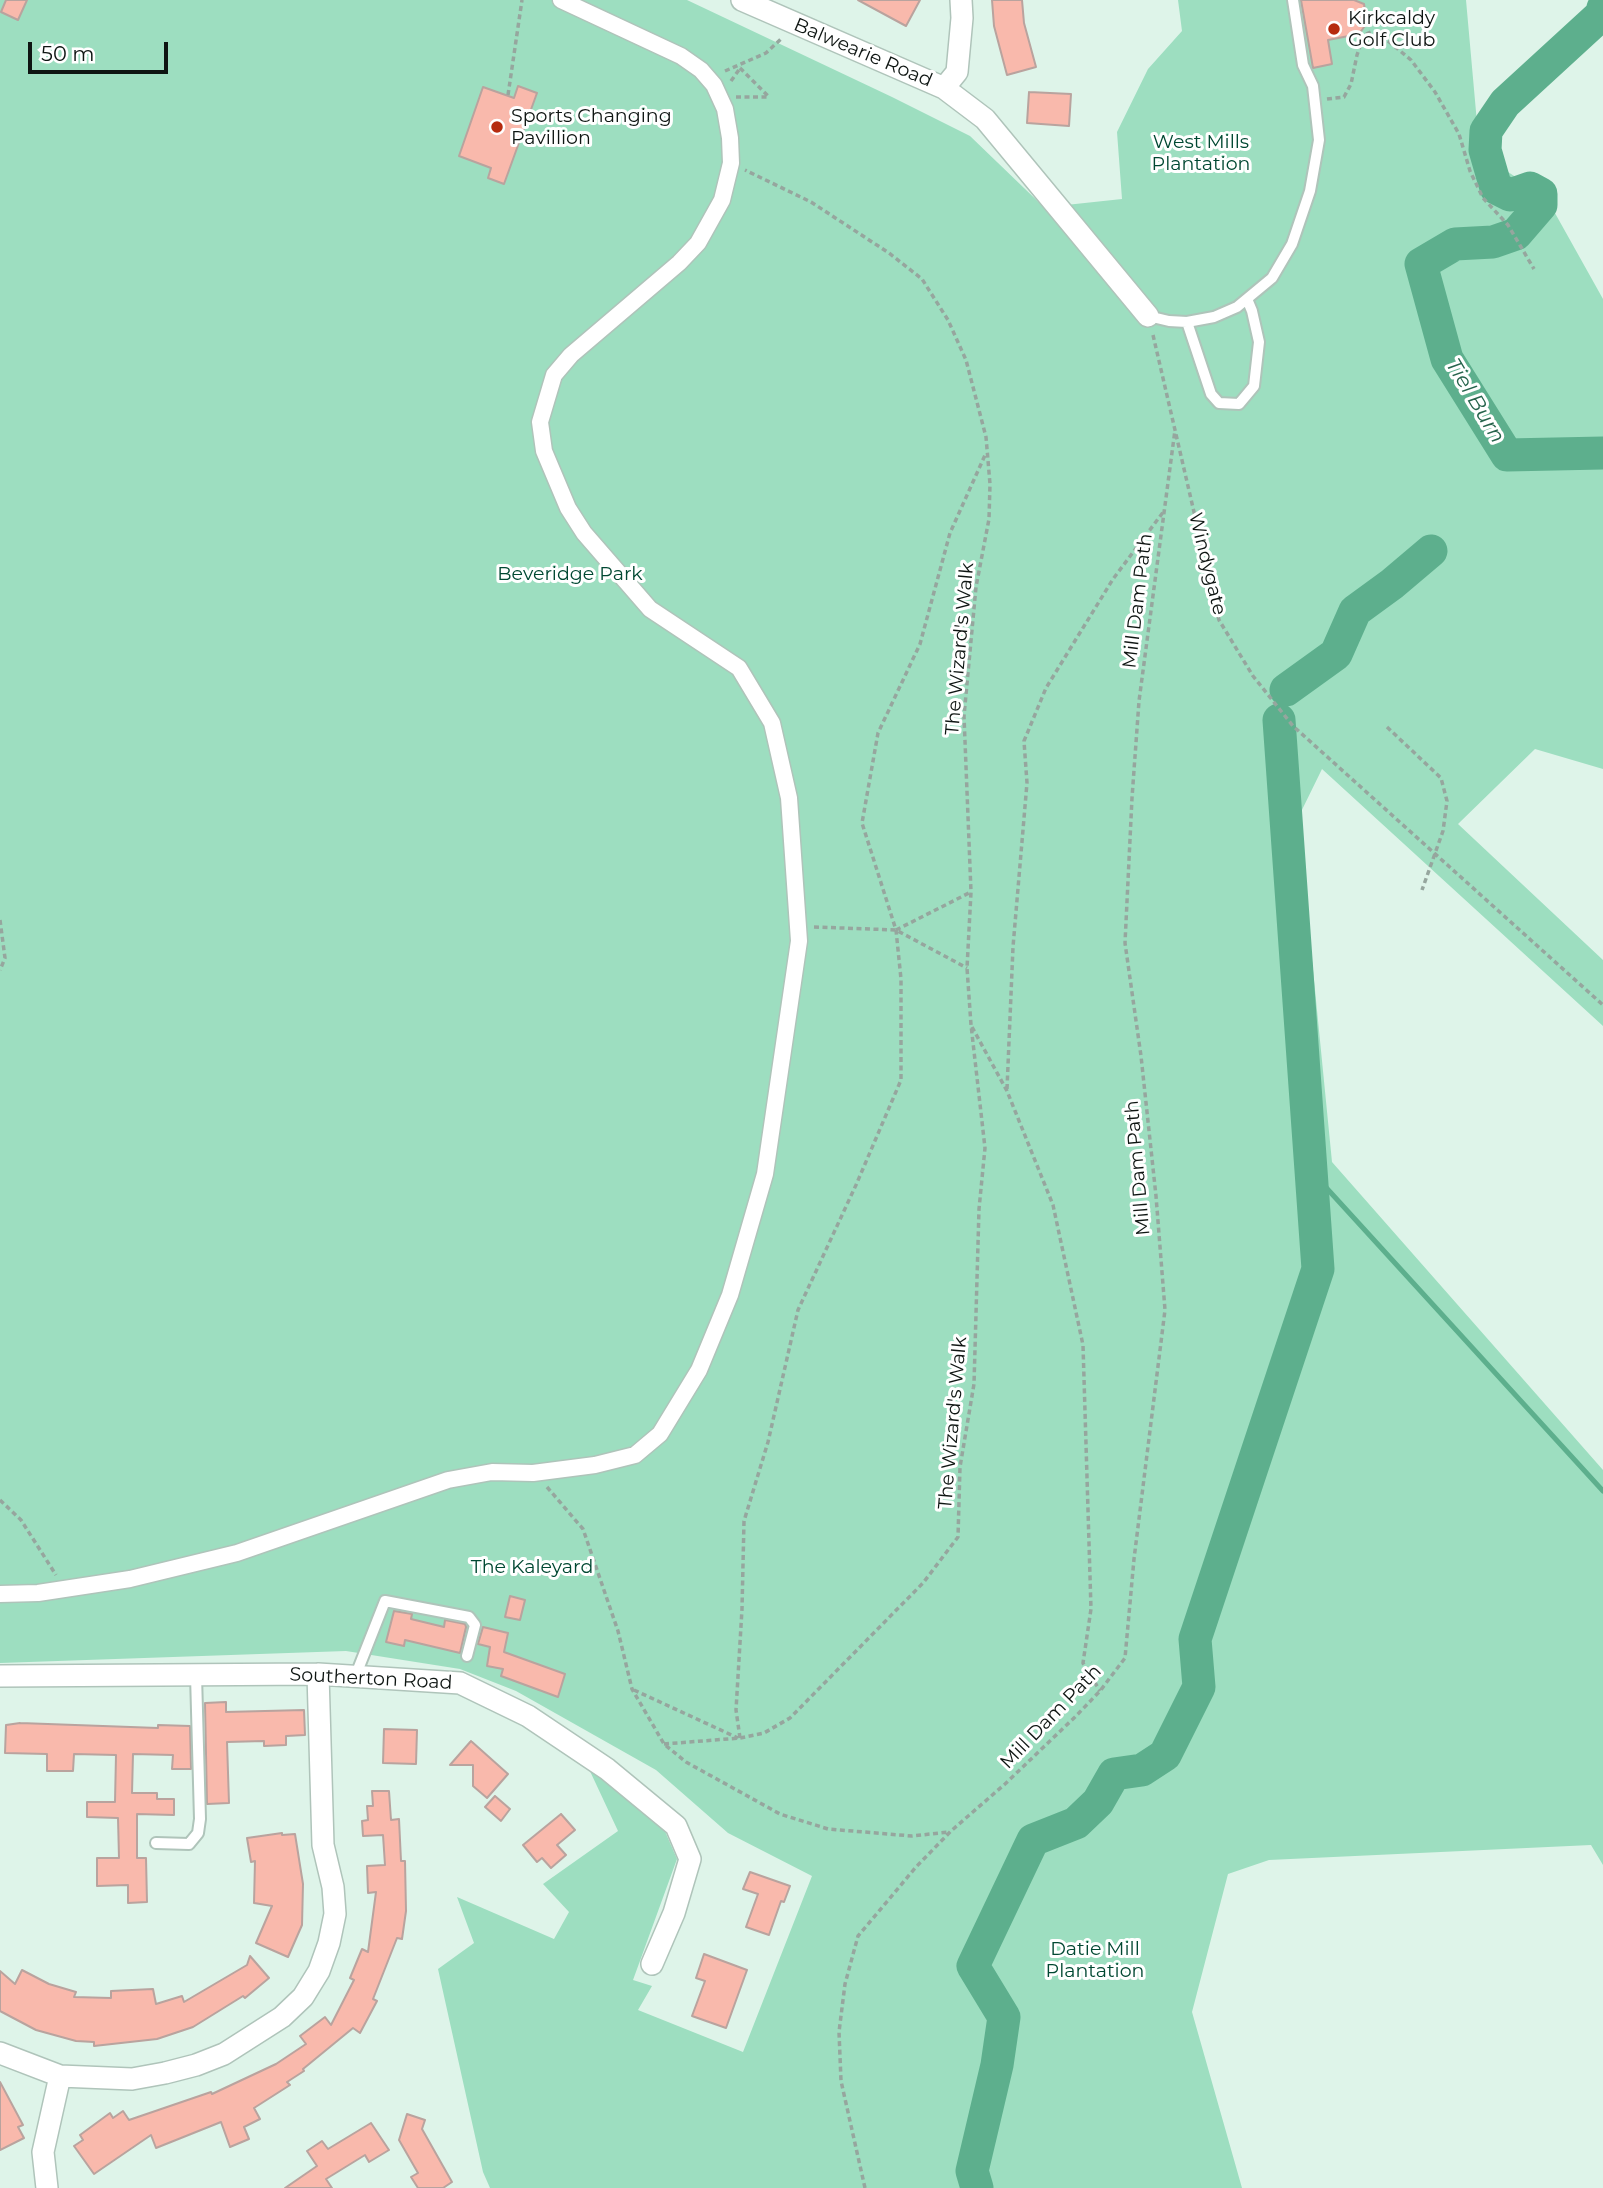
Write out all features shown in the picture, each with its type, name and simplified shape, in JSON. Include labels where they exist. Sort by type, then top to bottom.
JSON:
[{"type":"street","points":[[0,1594],[37,1593],[130,1579],[237,1553],[448,1480],[492,1472],[533,1473],[595,1465],[635,1455],[660,1434],[699,1370],[730,1295],[765,1174],[799,941],[789,798],[772,723],[739,668],[650,609],[584,533],[568,508],[544,451],[540,422],[554,375],[571,355],[680,263],[698,243],[722,200],[731,163],[729,128],[725,109],[701,70],[681,56],[561,0]]},
{"type":"street","name":"Balwearie Road","points":[[743,0],[944,88]]},
{"type":"street","points":[[961,0],[957,72],[944,88],[985,119],[1148,316]]},
{"type":"street","points":[[0,2053],[60,2076],[132,2079],[196,2065],[223,2054],[282,2017],[303,1997],[319,1971],[330,1944],[335,1914],[333,1887],[323,1844],[318,1674]]},
{"type":"street","name":"Southerton Road","points":[[0,1676],[318,1674],[460,1683],[528,1716],[607,1769],[676,1826],[690,1859],[674,1913],[652,1964]]},
{"type":"street","points":[[47,2188],[43,2152],[60,2076]]},
{"type":"lane","points":[[1148,316],[1187,323],[1213,317],[1237,307],[1272,278],[1292,244],[1310,191],[1319,140],[1314,86],[1303,65],[1293,0]]},
{"type":"lane","points":[[1187,323],[1211,394],[1219,403],[1239,404],[1254,386],[1259,342],[1247,299]]},
{"type":"lane","points":[[355,1676],[385,1601],[469,1617],[475,1625],[467,1657]]},
{"type":"lane","points":[[156,1843],[189,1844],[198,1833],[200,1819],[196,1675]]},
{"type":"path","points":[[508,96],[522,0]]},
{"type":"path","points":[[708,78],[766,53],[779,43],[788,20]]},
{"type":"path","points":[[1315,101],[1345,97],[1364,35],[1373,31],[1411,60],[1459,134],[1470,171],[1483,198],[1508,225],[1534,269]]},
{"type":"path","points":[[719,97],[769,97],[740,68]]},
{"type":"path","name":"The Wizard's Walk","points":[[664,1744],[740,1738],[764,1733],[790,1718],[923,1583],[958,1537],[960,1466],[974,1384],[979,1209],[985,1148],[967,968],[971,892],[964,716],[976,587],[989,519],[990,484],[987,451],[966,360],[948,320],[922,279],[889,253],[811,202],[731,163]]},
{"type":"path","name":"Windygate","points":[[1148,316],[1219,620],[1253,676],[1293,726],[1603,1005]]},
{"type":"path","name":"Mill Dam Path","points":[[865,2188],[841,2081],[839,2032],[845,1984],[858,1936],[916,1867],[1100,1691],[1125,1658],[1134,1559],[1165,1310],[1143,1069],[1125,943],[1139,701],[1175,430]]},
{"type":"path","name":"The Wizard's Walk","points":[[740,1738],[736,1710],[744,1521],[768,1442],[798,1310],[901,1080],[901,979],[896,930],[862,823],[878,733],[920,644],[950,533],[987,451]]},
{"type":"path","points":[[1007,1091],[1013,947],[1027,783],[1024,741],[1046,688],[1113,579],[1164,510]]},
{"type":"path","points":[[1387,727],[1441,778],[1447,801],[1443,831],[1422,890]]},
{"type":"path","points":[[896,930],[971,892]]},
{"type":"path","points":[[0,920],[5,958],[0,970]]},
{"type":"path","points":[[798,926],[896,930],[967,968]]},
{"type":"path","points":[[971,1025],[1007,1091],[1053,1205],[1083,1345],[1091,1609],[1083,1663],[1100,1691]]},
{"type":"path","points":[[533,1473],[583,1529],[618,1631],[632,1689],[664,1744],[686,1762],[780,1814],[828,1829],[912,1836],[951,1831]]},
{"type":"path","points":[[0,1500],[21,1520],[65,1589]]},
{"type":"path","points":[[632,1689],[740,1738]]},
{"type":"green space","name":"Beveridge Park","points":[[0,0],[687,0],[970,136],[1051,214],[1066,205],[1122,199],[1117,132],[1148,69],[1182,31],[1178,0],[1466,0],[1478,134],[1505,170],[1546,197],[1603,299],[1603,769],[1535,749],[1458,824],[1603,960],[1603,1026],[1322,769],[1298,818],[1332,1162],[1603,1470],[1603,1865],[1591,1845],[1269,1860],[1228,1874],[1192,2012],[1242,2188],[490,2188],[483,2172],[438,1969],[474,1943],[457,1897],[554,1939],[569,1912],[543,1884],[618,1831],[589,1769],[664,1829],[677,1859],[633,1980],[652,1986],[638,2010],[743,2052],[812,1876],[728,1833],[656,1770],[516,1691],[460,1669],[346,1651],[0,1663]]},
{"type":"building","points":[[6,0],[27,0],[18,20],[1,12]]},
{"type":"building","points":[[858,0],[920,0],[906,26]]},
{"type":"building","points":[[992,0],[1022,0],[1024,23],[1036,67],[1007,75],[994,26]]},
{"type":"building","name":"Kirkcaldy Golf Club","points":[[1301,0],[1354,0],[1364,4],[1367,23],[1359,34],[1328,40],[1332,64],[1313,68]]},
{"type":"building","name":"Sports Changing Pavillion","points":[[518,86],[537,93],[504,184],[488,178],[491,168],[459,156],[483,87],[514,98]]},
{"type":"building","points":[[1029,92],[1071,94],[1069,126],[1027,123]]},
{"type":"building","points":[[510,1596],[525,1600],[520,1620],[505,1617]]},
{"type":"building","points":[[394,1611],[412,1614],[411,1619],[444,1627],[445,1620],[465,1624],[460,1653],[405,1640],[404,1646],[386,1642]]},
{"type":"building","points":[[483,1627],[508,1633],[504,1652],[565,1674],[558,1697],[501,1676],[503,1669],[487,1666],[490,1647],[478,1644]]},
{"type":"building","points":[[226,1702],[226,1712],[304,1710],[305,1735],[286,1736],[286,1745],[264,1746],[264,1741],[227,1742],[229,1803],[207,1804],[205,1703]]},
{"type":"building","points":[[20,1723],[158,1728],[158,1725],[190,1726],[191,1769],[172,1769],[173,1755],[133,1754],[132,1793],[157,1793],[157,1799],[174,1799],[174,1815],[137,1814],[137,1858],[146,1858],[147,1902],[128,1903],[128,1885],[97,1886],[97,1858],[119,1858],[118,1818],[87,1817],[87,1802],[115,1802],[116,1755],[74,1754],[73,1771],[47,1771],[47,1754],[5,1753],[6,1725]]},
{"type":"building","points":[[384,1729],[417,1730],[416,1764],[383,1763]]},
{"type":"building","points":[[471,1741],[508,1774],[487,1798],[473,1786],[473,1765],[450,1765]]},
{"type":"building","points":[[372,1791],[389,1791],[391,1820],[399,1819],[401,1861],[405,1861],[406,1911],[402,1939],[397,1938],[373,1999],[377,2001],[360,2033],[353,2028],[303,2069],[304,2071],[287,2082],[290,2085],[254,2108],[260,2119],[244,2127],[249,2139],[230,2147],[221,2122],[156,2148],[151,2135],[94,2174],[74,2146],[83,2140],[80,2135],[110,2113],[113,2118],[123,2111],[129,2120],[211,2092],[212,2094],[276,2064],[306,2044],[300,2036],[325,2017],[331,2025],[354,1980],[350,1978],[362,1949],[368,1952],[376,1892],[368,1893],[367,1866],[385,1865],[383,1835],[363,1836],[362,1821],[368,1820],[367,1806],[373,1806]]},
{"type":"building","points":[[495,1796],[510,1809],[501,1821],[485,1807]]},
{"type":"building","points":[[561,1814],[575,1830],[557,1845],[566,1855],[551,1868],[542,1858],[537,1862],[523,1845]]},
{"type":"building","points":[[295,1834],[303,1884],[302,1925],[288,1957],[256,1943],[272,1906],[254,1903],[255,1861],[251,1862],[247,1838]]},
{"type":"building","points":[[750,1872],[790,1886],[784,1902],[781,1901],[769,1935],[746,1927],[758,1894],[743,1889]]},
{"type":"building","points":[[704,1954],[747,1970],[726,2028],[692,2016],[705,1981],[696,1978]]},
{"type":"building","points":[[250,1956],[269,1978],[245,1998],[243,1996],[193,2027],[157,2039],[94,2046],[94,2042],[76,2041],[36,2030],[0,2011],[0,1971],[15,1984],[22,1970],[49,1984],[76,1992],[74,1997],[111,1998],[111,1991],[153,1989],[156,2004],[182,1996],[184,2002],[247,1965]]},
{"type":"building","points":[[0,2082],[23,2125],[18,2127],[24,2138],[0,2150]]},
{"type":"building","points":[[407,2114],[425,2120],[422,2129],[452,2182],[443,2188],[418,2188],[411,2177],[418,2173],[399,2140]]},
{"type":"building","points":[[371,2123],[389,2150],[369,2162],[365,2155],[326,2179],[332,2188],[285,2188],[317,2166],[307,2151],[322,2141],[328,2149]]},
{"type":"waterway","name":"Tiel Burn","points":[[1603,8],[1601,15],[1505,103],[1486,131],[1485,150],[1496,188],[1510,195],[1530,188],[1541,194],[1541,205],[1516,234],[1493,242],[1455,244],[1421,264],[1447,359],[1507,455],[1603,453]]},
{"type":"waterway","points":[[1286,690],[1336,654],[1355,611],[1431,551]]},
{"type":"waterway","points":[[977,2188],[972,2171],[997,2065],[1004,2017],[973,1966],[1033,1840],[1076,1823],[1098,1802],[1114,1774],[1142,1770],[1165,1755],[1199,1687],[1195,1639],[1318,1269],[1279,720]]},
{"type":"waterway","points":[[1311,1171],[1603,1491]]},
{"type":"place","name":"Kirkcaldy Golf Club","points":[[1334,29]]},
{"type":"place","name":"Sports Changing Pavillion","points":[[497,127]]},
{"type":"park label","name":"West Mills Plantation","points":[[1201,153]]},
{"type":"park label","name":"The Kaleyard","points":[[532,1567]]},
{"type":"park label","name":"Datie Mill Plantation","points":[[1095,1960]]}]
